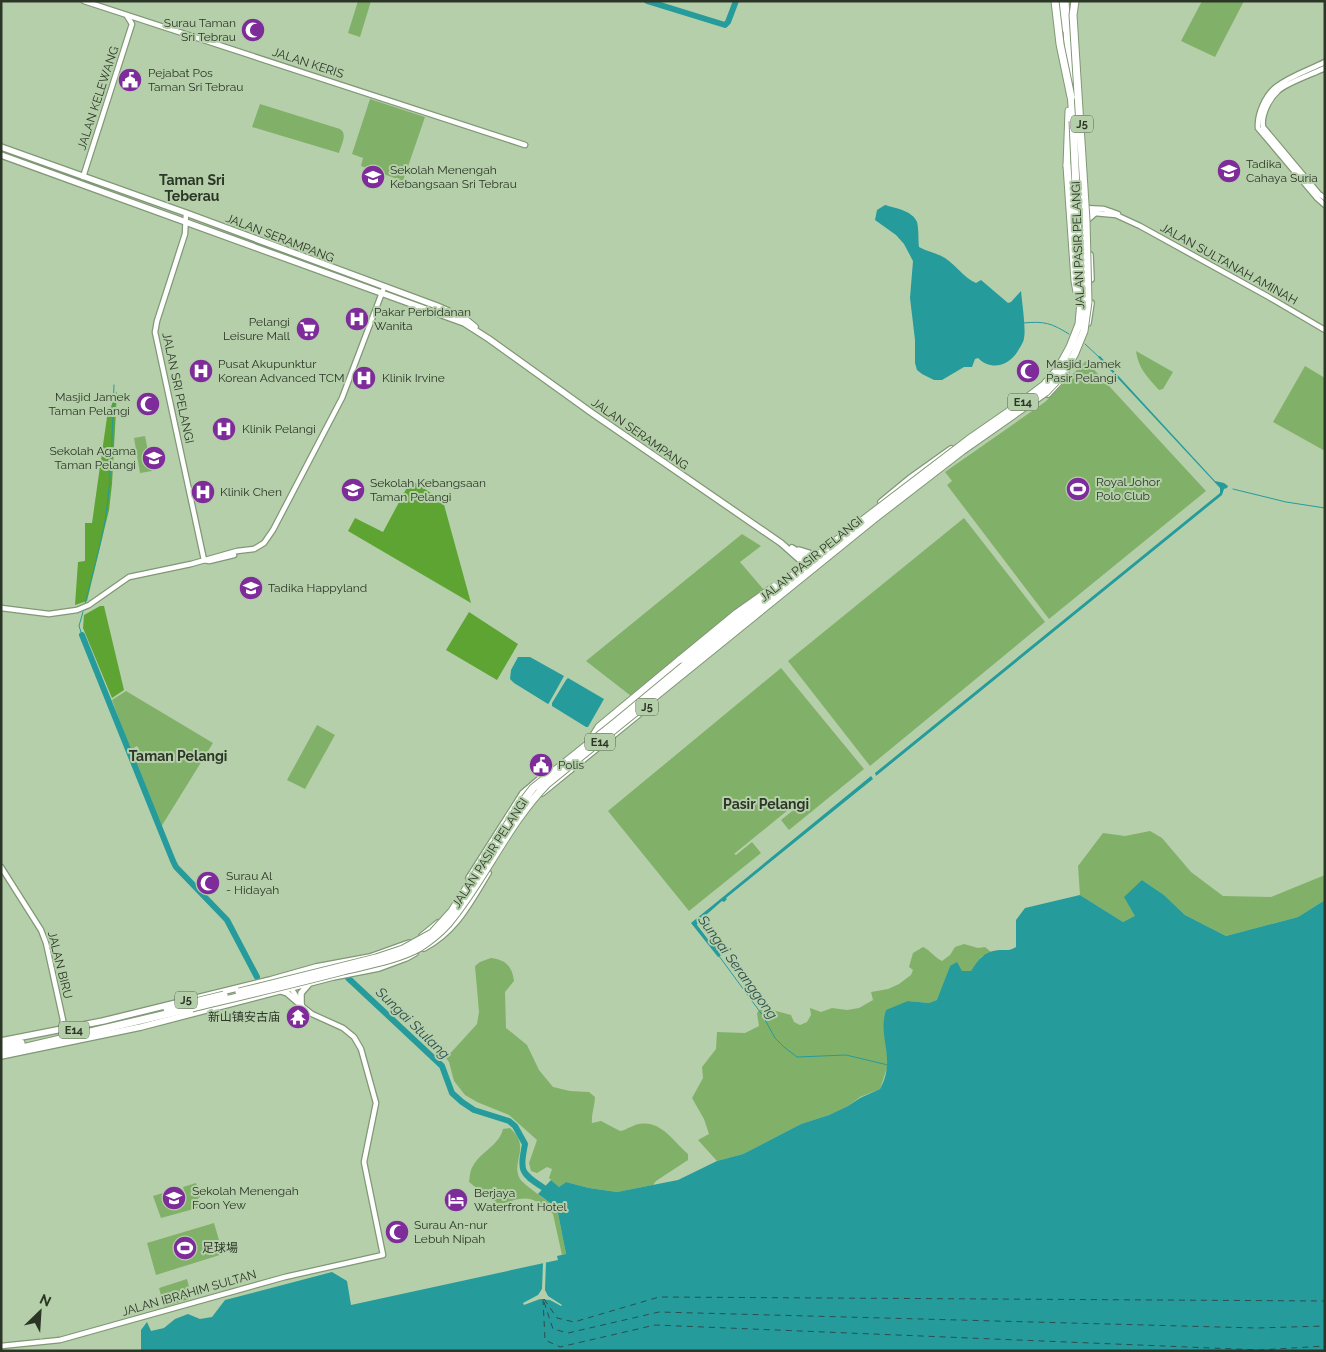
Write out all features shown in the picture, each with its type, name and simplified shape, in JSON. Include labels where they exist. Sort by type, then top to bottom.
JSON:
[{"type":"highway","points":[[1055,1],[1060,44],[1070,98],[1067,126],[1067,166],[1075,281],[1082,301]]},
{"type":"highway","name":"E14","points":[[1,1046],[22,1043],[328,970],[394,952],[419,942],[436,929],[449,915],[520,805],[534,788],[784,583],[968,440],[1036,392],[1058,369],[1068,352],[1077,331],[1082,301],[1077,241],[1075,147],[1070,98],[1065,1]]},
{"type":"highway","name":"E14","points":[[1,1054],[33,1044],[340,972],[402,955],[419,948],[448,924],[524,813],[547,784],[874,519],[962,451],[1053,386],[1064,373],[1079,343],[1086,319],[1088,302],[1085,200],[1072,15],[1074,1]]},
{"type":"highway","points":[[594,735],[599,727],[736,613],[771,588],[784,583]]},
{"type":"main road","name":"JALAN PASIR PELANGI","points":[[282,977],[349,959],[364,958],[414,941],[431,929],[440,921],[459,894],[529,786],[909,479],[1040,385],[1052,372],[1072,335],[1078,311],[1079,294],[1070,98],[1061,1]]},
{"type":"main road","name":"JALAN PASIR PELANGI","points":[[292,986],[310,984],[378,968],[406,958],[440,939],[466,909],[508,840],[532,804],[542,793],[783,596],[813,568],[933,476],[1050,392],[1065,375],[1078,352],[1087,328],[1090,311],[1091,266],[1074,1]]},
{"type":"main road","name":"JALAN SERAMPANG","points":[[1,147],[186,213],[383,290]]},
{"type":"main road","name":"JALAN SERAMPANG","points":[[1,155],[105,193],[127,204],[186,222],[464,318],[489,339],[598,417],[806,561]]},
{"type":"main road","points":[[105,193],[108,189],[107,185]]},
{"type":"main road","points":[[1088,213],[1096,212]]},
{"type":"main road","name":"JALAN SERAMPANG","points":[[781,543],[792,548],[813,568]]},
{"type":"main road","points":[[792,548],[814,555]]},
{"type":"main road","points":[[796,570],[799,562],[798,557]]},
{"type":"main road","points":[[440,921],[448,932]]},
{"type":"main road","points":[[431,929],[440,939]]},
{"type":"main road","points":[[282,977],[292,986],[295,977],[303,973],[364,958]]},
{"type":"main road","name":"J5","points":[[1,1041],[61,1031],[282,977]]},
{"type":"main road","points":[[301,1005],[302,990],[310,984]]},
{"type":"main road","name":"J5","points":[[1,1054],[141,1027],[281,991],[292,986]]},
{"type":"main road","points":[[281,991],[287,993],[301,1005]]},
{"type":"street","name":"JALAN KERIS","points":[[84,1],[525,144]]},
{"type":"street","points":[[126,15],[132,24],[145,20]]},
{"type":"street","name":"JALAN KELEWANG","points":[[83,176],[132,24]]},
{"type":"street","points":[[1325,62],[1274,88],[1260,110],[1257,119],[1258,128],[1317,198],[1325,204]]},
{"type":"street","points":[[1325,68],[1277,92],[1262,120],[1264,127],[1319,194],[1325,198]]},
{"type":"street","name":"JALAN SULTANAH AMINAH","points":[[1075,210],[1088,213],[1112,211],[1324,329]]},
{"type":"street","name":"JALAN SULTANAH AMINAH","points":[[1096,212],[1116,215],[1125,219]]},
{"type":"street","name":"JALAN SRI PELANGI","points":[[186,213],[185,234],[155,332],[204,560]]},
{"type":"street","points":[[1,608],[49,614],[77,610],[89,606],[129,577],[216,559],[260,545],[273,530],[342,398],[383,290]]},
{"type":"street","name":"JALAN BIRU","points":[[1,866],[41,930],[46,943],[63,1020],[61,1031]]},
{"type":"street","points":[[292,986],[301,1005]]},
{"type":"street","name":"JALAN IBRAHIM SULTAN","points":[[1,1346],[60,1340],[285,1277],[382,1255],[364,1162],[375,1098],[361,1049],[354,1037],[343,1028],[312,1014],[301,1005]]},
{"type":"street","points":[[63,1020],[72,1028]]},
{"type":"green space","points":[[358,1],[371,1],[360,37],[348,33]]},
{"type":"green space","points":[[1202,1],[1244,1],[1215,57],[1181,41]]},
{"type":"green space","points":[[370,99],[425,117],[403,181],[361,166],[363,158],[352,154]]},
{"type":"green space","points":[[260,104],[340,129],[344,137],[339,153],[252,127]]},
{"type":"green space","points":[[1136,351],[1173,372],[1163,389],[1159,390],[1144,372]]},
{"type":"green space","name":"Royal Johor Polo Club","points":[[1086,361],[1206,491],[1049,619],[947,485],[952,481],[945,472],[1045,402]]},
{"type":"green space","points":[[1305,366],[1325,378],[1325,451],[1273,422]]},
{"type":"green space","points":[[117,391],[109,510],[87,601],[75,605],[78,562],[85,561],[85,523],[92,523],[107,417]]},
{"type":"green space","points":[[145,436],[152,471],[140,473],[134,438]]},
{"type":"green space","points":[[411,480],[443,501],[471,603],[348,531],[355,518],[383,532]]},
{"type":"green space","points":[[964,518],[1045,622],[870,766],[788,661]]},
{"type":"green space","points":[[742,534],[761,546],[740,562],[764,590],[631,696],[586,661]]},
{"type":"green space","points":[[100,606],[104,606],[124,690],[112,698],[83,628],[84,615]]},
{"type":"green space","points":[[469,612],[518,644],[497,680],[446,650]]},
{"type":"green space","points":[[781,668],[864,769],[789,830],[781,820],[801,804],[799,801],[734,854],[736,855],[752,842],[761,853],[689,911],[608,811]]},
{"type":"green space","points":[[126,691],[213,743],[161,827],[135,762],[143,756],[137,746],[130,750],[112,700]]},
{"type":"green space","points":[[317,725],[335,735],[305,789],[287,780]]},
{"type":"green space","points":[[1150,831],[1162,838],[1191,872],[1223,896],[1271,897],[1325,875],[1325,900],[1298,917],[1226,936],[1185,915],[1164,895],[1142,880],[1135,917],[1123,922],[1080,895],[1078,866],[1103,833],[1125,836]]},
{"type":"green space","points":[[964,944],[978,948],[985,947],[991,952],[981,957],[971,971],[962,971],[950,966],[938,1000],[929,1003],[908,1001],[886,1044],[888,1065],[880,1089],[860,1097],[848,1106],[829,1115],[801,1124],[743,1154],[717,1161],[698,1140],[709,1134],[704,1119],[692,1098],[703,1078],[702,1067],[716,1049],[717,1032],[745,1033],[759,1026],[757,1013],[763,1006],[791,1015],[794,1022],[800,1025],[807,1022],[811,1015],[810,1008],[821,1012],[832,1008],[847,1010],[859,1008],[873,1000],[871,992],[888,989],[911,975],[913,970],[909,967],[913,953],[923,947],[942,961],[950,955],[955,947]]},
{"type":"green space","points":[[491,958],[504,962],[510,968],[513,976],[514,981],[505,992],[506,1028],[527,1045],[539,1070],[553,1087],[570,1091],[589,1092],[595,1097],[592,1123],[601,1121],[620,1131],[639,1124],[654,1125],[660,1128],[688,1154],[688,1160],[656,1181],[653,1185],[617,1192],[566,1182],[559,1187],[549,1178],[552,1169],[547,1167],[537,1173],[531,1171],[529,1163],[537,1140],[509,1115],[465,1095],[454,1081],[449,1062],[446,1058],[477,1024],[479,1012],[475,966]]},
{"type":"green space","points":[[510,1128],[519,1142],[517,1166],[520,1179],[557,1208],[566,1254],[562,1255],[553,1214],[546,1207],[538,1202],[524,1198],[497,1203],[469,1182],[471,1169],[476,1161],[498,1140],[503,1129]]},
{"type":"green space","points":[[196,1183],[201,1207],[161,1218],[153,1196],[163,1193],[167,1203],[186,1197],[183,1187]]},
{"type":"green space","name":"足球場","points":[[214,1223],[223,1254],[156,1275],[147,1243]]},
{"type":"green space","points":[[187,1279],[192,1298],[164,1307],[159,1288]]},
{"type":"water","points":[[885,205],[903,210],[912,215],[917,222],[919,247],[945,258],[972,281],[976,283],[981,280],[1008,303],[1021,291],[1024,339],[1016,355],[1006,363],[995,366],[989,365],[978,358],[975,359],[972,367],[964,367],[942,380],[934,380],[917,370],[910,298],[913,261],[904,244],[896,235],[875,220],[877,210]]},
{"type":"water","points":[[1100,356],[1215,481],[1224,483],[1228,486],[1227,488],[1224,489],[1222,495],[876,776],[875,773],[1220,493],[1220,488],[1098,357]]},
{"type":"water","points":[[518,657],[530,657],[564,676],[548,704],[510,679],[511,670]]},
{"type":"water","points":[[568,678],[604,699],[588,727],[552,706]]},
{"type":"water","points":[[871,776],[873,779],[698,922],[697,925],[710,942],[723,954],[718,957],[691,923]]},
{"type":"water","points":[[1142,880],[1164,895],[1185,915],[1226,936],[1298,917],[1325,900],[1325,1351],[141,1351],[141,1330],[147,1322],[151,1331],[164,1328],[175,1319],[188,1314],[200,1319],[212,1317],[225,1300],[332,1272],[347,1281],[351,1305],[558,1260],[557,1256],[566,1254],[557,1208],[538,1194],[551,1180],[559,1187],[566,1182],[617,1192],[678,1180],[717,1161],[743,1154],[801,1124],[829,1115],[848,1106],[880,1089],[885,1078],[887,1058],[884,1020],[886,1010],[908,1001],[929,1003],[937,1000],[950,966],[957,962],[962,971],[971,971],[979,959],[986,954],[994,951],[1010,950],[1016,947],[1016,920],[1025,908],[1080,895],[1123,922],[1135,916],[1124,897]]},
{"type":"pier","points":[[546,1262],[545,1290],[548,1296],[562,1305],[550,1300],[540,1299],[524,1305],[523,1303],[538,1295],[542,1289],[543,1263]]},
{"type":"waterway","points":[[647,1],[725,25],[736,1]]},
{"type":"waterway","points":[[1023,323],[1037,322],[1047,324],[1069,334]]},
{"type":"waterway","points":[[1085,344],[1099,357]]},
{"type":"waterway","points":[[85,604],[106,515],[111,467],[114,385]]},
{"type":"waterway","points":[[1233,489],[1286,502],[1325,508]]},
{"type":"waterway","points":[[82,635],[79,626],[83,612]]},
{"type":"waterway","points":[[82,635],[176,867],[227,920],[257,977]]},
{"type":"waterway","name":"Sungai Seranggong","points":[[719,956],[763,1016],[775,1038],[797,1057],[846,1055],[888,1065]]},
{"type":"waterway","name":"Sungai Stulang","points":[[348,978],[442,1066],[452,1093],[462,1102],[474,1110],[509,1121],[515,1126],[525,1144],[522,1166],[526,1175],[544,1188]]},
{"type":"ferry route","points":[[544,1299],[557,1318],[574,1322],[659,1297],[1325,1301]]},
{"type":"ferry route","points":[[543,1299],[545,1340],[560,1347],[655,1325],[1260,1350],[1325,1346]]},
{"type":"ferry route","points":[[544,1302],[553,1329],[568,1333],[659,1312],[1257,1328],[1325,1326]]},
{"type":"place","name":"Surau Taman Sri Tebrau","points":[[253,30]]},
{"type":"place","name":"Pejabat Pos Taman Sri Tebrau","points":[[130,80]]},
{"type":"place","name":"Tadika Cahaya Suria","points":[[1229,171]]},
{"type":"place","name":"Sekolah Menengah Kebangsaan Sri Tebrau","points":[[373,177]]},
{"type":"place","name":"Pakar Perbidanan Wanita","points":[[357,319]]},
{"type":"place","name":"Pelangi Leisure Mall","points":[[308,329]]},
{"type":"place","name":"Pusat Akupunktur Korean Advanced TCM","points":[[201,371]]},
{"type":"place","name":"Masjid Jamek Pasir Pelangi","points":[[1028,371]]},
{"type":"place","name":"Klinik Irvine","points":[[364,378]]},
{"type":"place","name":"Masjid Jamek Taman Pelangi","points":[[148,404]]},
{"type":"place","name":"Klinik Pelangi","points":[[224,429]]},
{"type":"place","name":"Sekolah Agama Taman Pelangi","points":[[154,458]]},
{"type":"place","name":"Royal Johor Polo Club","points":[[1078,489]]},
{"type":"place","name":"Sekolah Kebangsaan Taman Pelangi","points":[[353,490]]},
{"type":"place","name":"Klinik Chen","points":[[203,492]]},
{"type":"place","name":"Tadika Happyland","points":[[251,588]]},
{"type":"place","name":"Polis","points":[[541,765]]},
{"type":"place","name":"Surau Al - Hidayah","points":[[208,883]]},
{"type":"place","name":"新山镇安古庙","points":[[298,1017]]},
{"type":"place","name":"Sekolah Menengah Foon Yew","points":[[174,1198]]},
{"type":"place","name":"Berjaya Waterfront Hotel","points":[[456,1200]]},
{"type":"place","name":"Surau An-nur Lebuh Nipah","points":[[397,1232]]},
{"type":"place","name":"足球場","points":[[185,1248]]},
{"type":"district","name":"Taman Sri Teberau","points":[[192,188]]},
{"type":"district","name":"Taman Pelangi","points":[[178,756]]},
{"type":"district","name":"Pasir Pelangi","points":[[766,804]]}]
